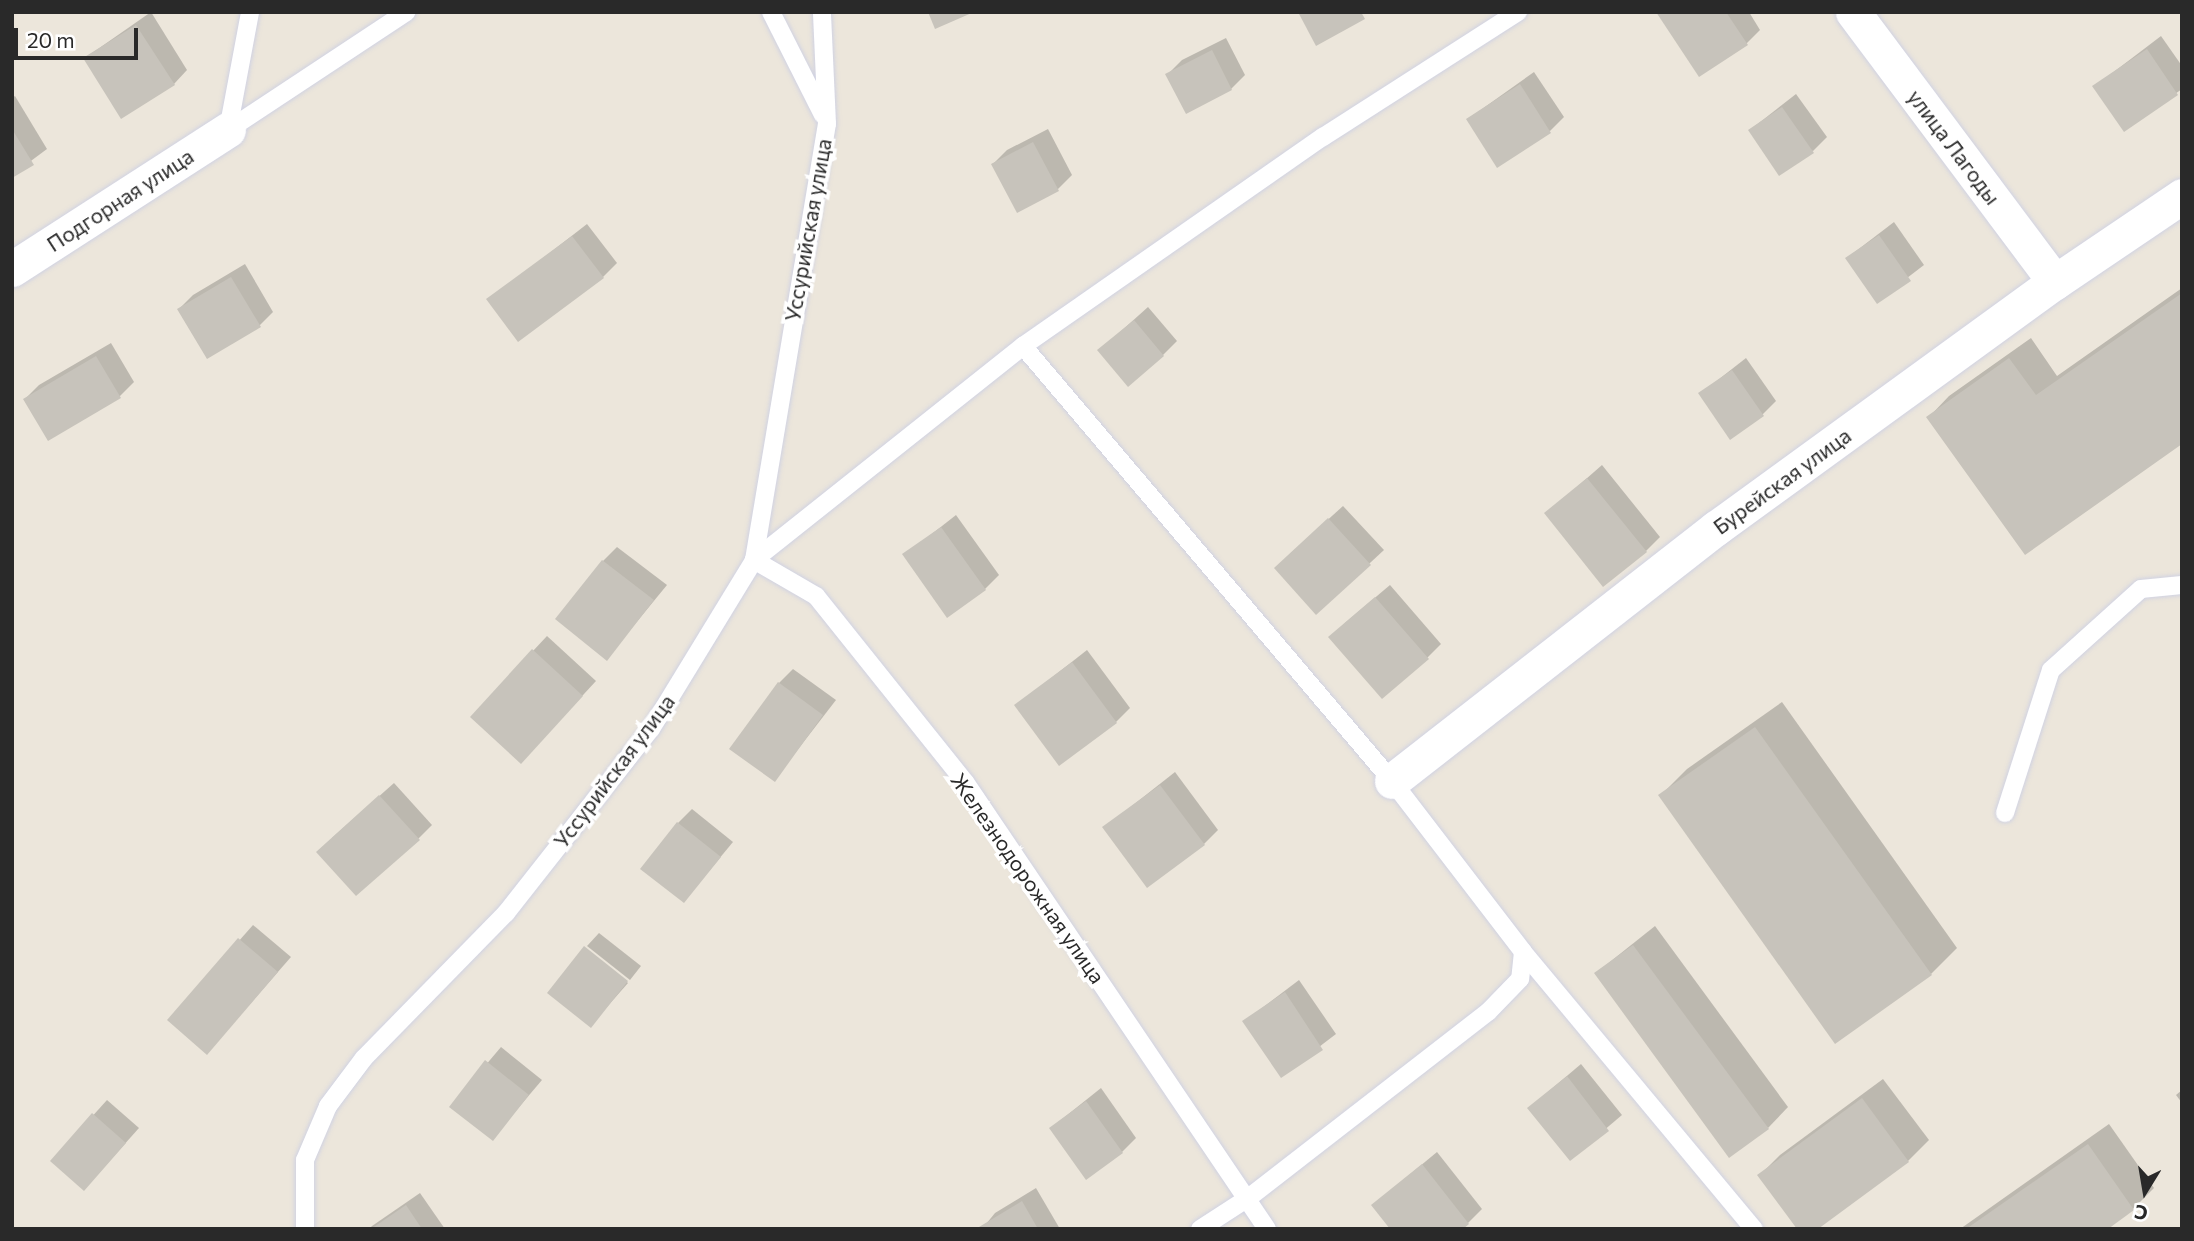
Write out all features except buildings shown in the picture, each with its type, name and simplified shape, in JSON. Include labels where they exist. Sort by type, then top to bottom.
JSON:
[{"type":"street","name":"улица Лагоды","points":[[1853,12],[2055,282]]},
{"type":"street","name":"Подгорная улица","points":[[12,269],[228,130]]},
{"type":"street","name":"Бурейская улица","points":[[1392,781],[1716,528],[2055,282],[2182,195]]},
{"type":"lane","points":[[228,130],[250,12]]},
{"type":"lane","points":[[228,130],[406,12]]},
{"type":"lane","points":[[771,12],[827,124]]},
{"type":"lane","name":"Уссурийская улица","points":[[305,1229],[305,1160],[328,1106],[364,1058],[506,913],[651,729],[754,560],[827,124],[822,12]]},
{"type":"lane","points":[[754,560],[1023,346],[1323,137],[1518,12]]},
{"type":"lane","points":[[1023,346],[1392,781],[1523,952],[1754,1229]]},
{"type":"lane","name":"Железнодорожная улица","points":[[754,560],[816,596],[965,782],[1267,1229]]},
{"type":"lane","points":[[2005,813],[2051,670],[2141,589],[2182,585]]},
{"type":"lane","points":[[1200,1229],[1248,1198],[1488,1012],[1520,979],[1523,952]]}]
